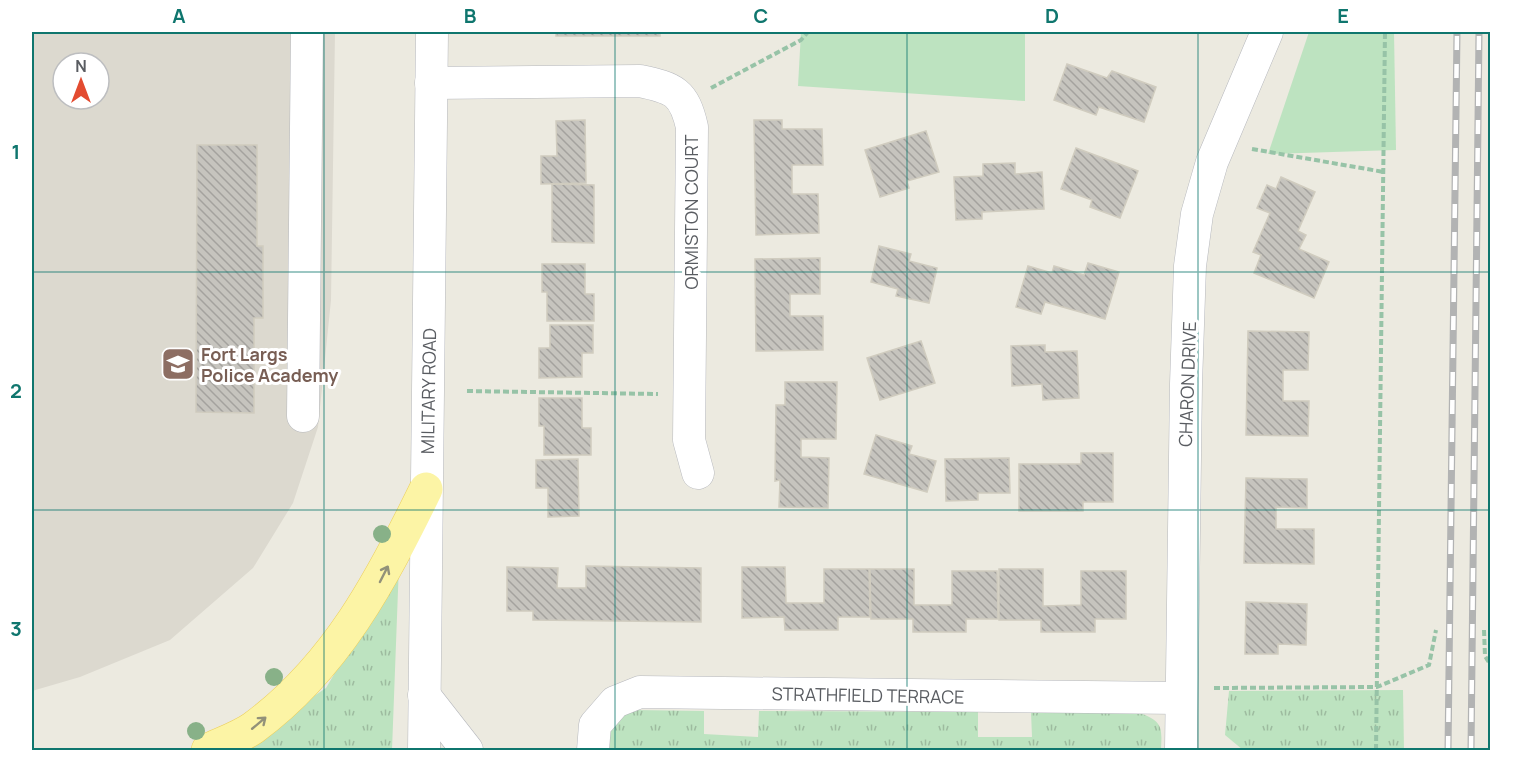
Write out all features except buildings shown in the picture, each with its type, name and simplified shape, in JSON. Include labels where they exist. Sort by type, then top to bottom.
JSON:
[{"type":"main road","points":[[208,750],[252,729],[293,695],[334,650],[378,585],[426,489]]},
{"type":"street","points":[[303,416],[307,32]]},
{"type":"street","name":"MILITARY ROAD","points":[[424,750],[432,32]]},
{"type":"street","name":"CHARON DRIVE","points":[[1181,750],[1194,693],[1190,266],[1197,214],[1220,143],[1267,32]]},
{"type":"street","name":"ORMISTON COURT","points":[[431,83],[640,81],[673,90],[682,98],[692,127],[689,440],[698,473]]},
{"type":"street","name":"STRATHFIELD TERRACE","points":[[593,750],[595,724],[615,702],[640,692],[1194,693]]},
{"type":"street","points":[[424,695],[467,750]]},
{"type":"path","points":[[660,85],[713,88],[801,40],[808,32]]},
{"type":"path","points":[[1376,750],[1385,32]]},
{"type":"path","points":[[1220,143],[1384,172]]},
{"type":"path","points":[[467,391],[661,394]]},
{"type":"path","points":[[1194,693],[1377,687],[1429,665],[1436,630]]},
{"type":"path","points":[[1485,630],[1485,656],[1491,664]]},
{"type":"shaded area","name":"Fort Largs Police Academy","points":[[32,32],[335,32],[331,300],[318,427],[293,503],[253,568],[170,640],[80,677],[32,691]]},
{"type":"green space","points":[[801,32],[1025,32],[1025,101],[798,86]]},
{"type":"green space","points":[[1309,32],[1394,32],[1396,150],[1268,154]]},
{"type":"green space","points":[[399,564],[392,750],[233,750],[326,688]]},
{"type":"green space","points":[[1403,690],[1404,750],[1243,750],[1225,735],[1229,691]]},
{"type":"green space","points":[[634,710],[704,711],[704,734],[758,737],[759,711],[978,712],[978,737],[1032,737],[1031,712],[1140,713],[1153,719],[1160,726],[1161,750],[607,750],[612,724]]},
{"type":"railway","points":[[1448,750],[1457,32]]},
{"type":"railway","points":[[1471,750],[1479,32]]},
{"type":"place","name":"Fort Largs Police Academy","points":[[178,364]]}]
